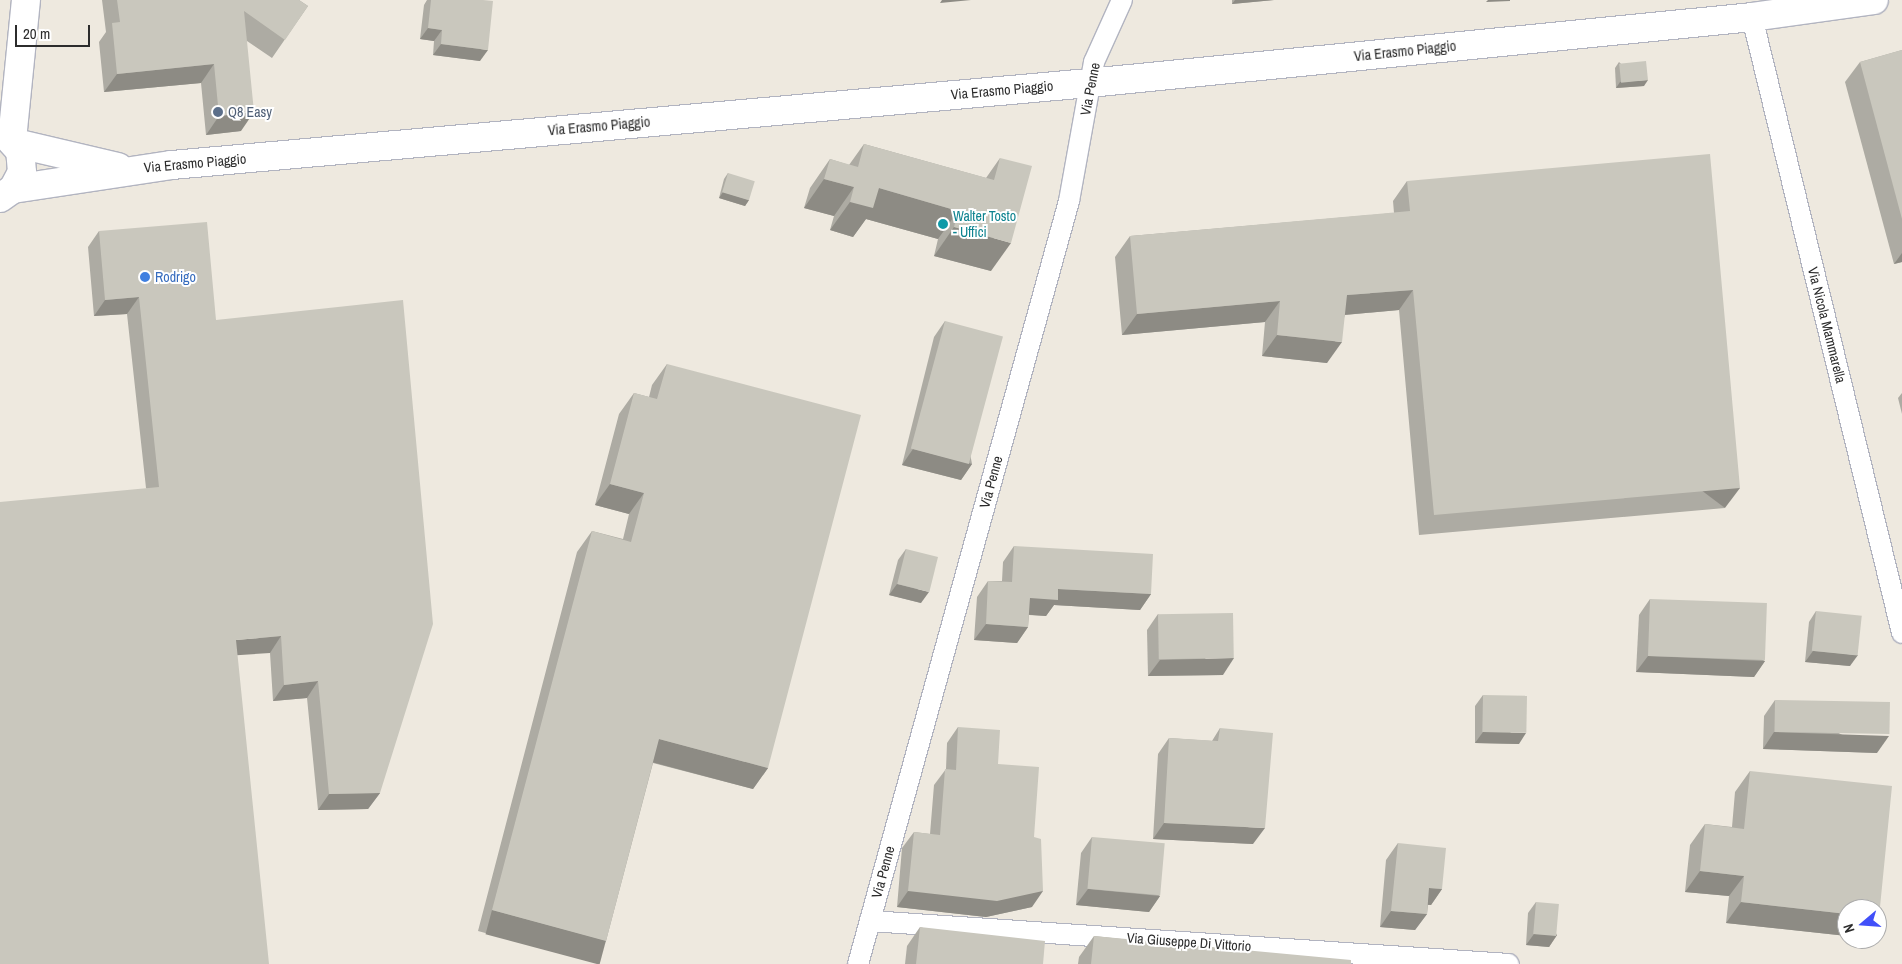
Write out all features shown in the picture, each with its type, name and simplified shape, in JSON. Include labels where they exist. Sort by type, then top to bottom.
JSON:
[{"type":"street","name":"Via Penne","points":[[858,964],[1069,201],[1089,83],[1122,0]]},
{"type":"street","name":"Via Erasmo Piaggio","points":[[6,194],[129,169],[1089,83],[1752,17],[1874,0]]},
{"type":"street","points":[[0,69],[25,10]]},
{"type":"street","points":[[6,194],[22,172],[9,138],[25,10]]},
{"type":"street","name":"Via Nicola Mammarella","points":[[1752,17],[1902,633]]},
{"type":"street","name":"Via Erasmo Piaggio","points":[[9,138],[129,169]]},
{"type":"street","name":"Via Giuseppe Di Vittorio","points":[[870,921],[1509,964]]},
{"type":"building","points":[[117,0],[299,0],[308,6],[285,40],[244,11],[254,112],[219,116],[214,64],[117,74],[112,23],[120,22]]},
{"type":"building","points":[[431,0],[493,1],[488,50],[441,44],[442,30],[428,28]]},
{"type":"building","points":[[1902,50],[1902,219],[1860,62]]},
{"type":"building","points":[[1646,61],[1648,80],[1621,83],[1619,64]]},
{"type":"building","points":[[864,144],[994,180],[1000,158],[1032,166],[1011,243],[954,227],[958,211],[879,188],[873,208],[850,202],[854,187],[824,179],[830,159],[858,167]]},
{"type":"building","points":[[1710,154],[1740,488],[1434,515],[1413,290],[1347,295],[1342,342],[1277,335],[1280,301],[1137,314],[1130,236],[1410,211],[1407,181]]},
{"type":"building","points":[[728,173],[755,181],[749,200],[722,192]]},
{"type":"building","points":[[207,222],[216,320],[403,300],[433,624],[380,793],[329,794],[318,681],[284,685],[281,636],[236,640],[269,964],[0,964],[0,502],[159,487],[139,297],[105,300],[99,231]]},
{"type":"building","points":[[945,321],[1003,337],[969,464],[911,449]]},
{"type":"building","points":[[667,364],[861,415],[768,768],[659,739],[606,941],[492,910],[592,531],[631,542],[644,493],[610,484],[634,393],[657,399]]},
{"type":"building","points":[[1014,546],[1153,554],[1151,594],[1058,589],[1058,600],[1030,598],[1028,627],[986,624],[988,581],[1012,582]]},
{"type":"building","points":[[906,549],[938,557],[929,592],[897,584]]},
{"type":"building","points":[[1650,599],[1767,603],[1765,660],[1648,656]]},
{"type":"building","points":[[1816,611],[1862,616],[1858,656],[1812,651]]},
{"type":"building","points":[[1233,613],[1234,658],[1159,659],[1158,614]]},
{"type":"building","points":[[1483,695],[1527,696],[1526,733],[1482,732]]},
{"type":"building","points":[[1775,700],[1890,702],[1889,734],[1774,732]]},
{"type":"building","points":[[958,727],[1000,730],[998,764],[1039,767],[1034,837],[1041,839],[1043,891],[997,901],[908,891],[914,832],[940,835],[945,769],[956,770]]},
{"type":"building","points":[[1220,728],[1273,733],[1265,828],[1164,823],[1169,738],[1218,741]]},
{"type":"building","points":[[1750,771],[1892,786],[1881,899],[1837,899],[1837,913],[1741,902],[1744,876],[1700,871],[1705,824],[1744,829]]},
{"type":"building","points":[[1092,837],[1165,843],[1160,895],[1087,889]]},
{"type":"building","points":[[1398,843],[1446,848],[1442,889],[1429,888],[1427,914],[1391,911]]},
{"type":"building","points":[[1536,902],[1559,904],[1556,936],[1533,934]]},
{"type":"building","points":[[920,927],[1045,941],[1043,964],[916,964]]},
{"type":"building","points":[[1094,936],[1351,960],[1351,964],[1091,964]]},
{"type":"place","name":"Q8 Easy","points":[[218,112]]},
{"type":"place","name":"Walter Tosto - Uffici","points":[[943,224]]},
{"type":"place","name":"Rodrigo","points":[[145,277]]}]
